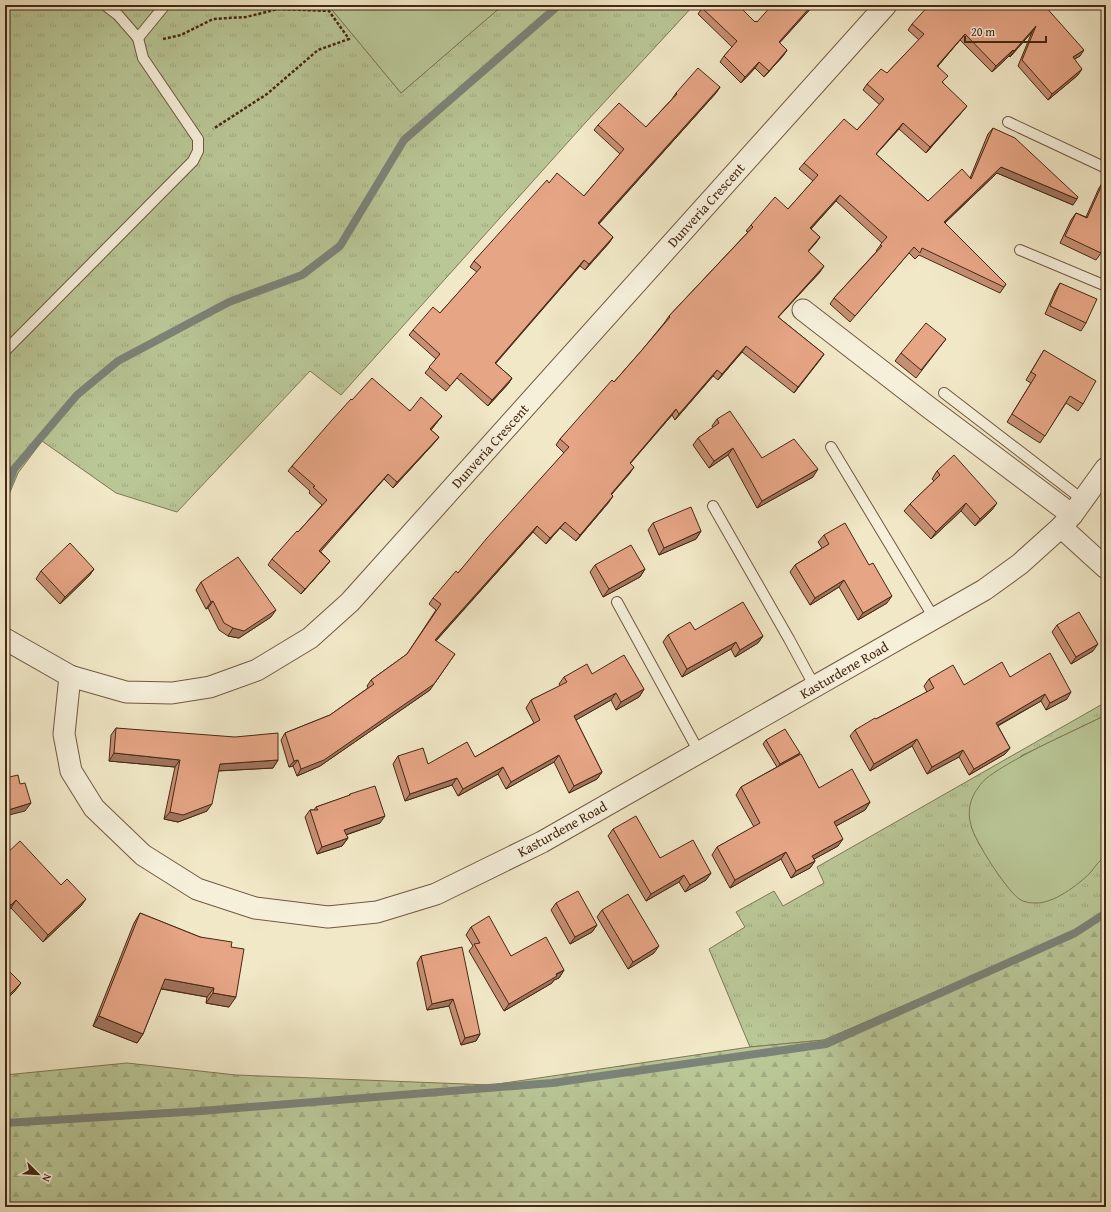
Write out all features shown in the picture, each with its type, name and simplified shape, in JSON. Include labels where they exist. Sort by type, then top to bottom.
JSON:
[{"type":"street","name":"Dunveria Crescent","points":[[5,639],[70,676],[126,692],[172,693],[210,687],[257,670],[310,638],[350,602],[886,5]]},
{"type":"street","points":[[803,310],[939,415],[1072,514],[1106,568]]},
{"type":"street","name":"Kasturdene Road","points":[[70,676],[64,734],[71,771],[94,808],[143,855],[197,889],[255,908],[328,917],[377,912],[436,894],[542,842],[984,590],[1020,564],[1072,514],[1106,468]]},
{"type":"lane","points":[[5,351],[193,161],[198,151],[198,139],[143,58],[138,38],[118,15],[105,5]]},
{"type":"lane","points":[[138,38],[165,5]]},
{"type":"lane","points":[[1008,122],[1106,168]]},
{"type":"lane","points":[[1020,250],[1106,286]]},
{"type":"lane","points":[[944,393],[1072,514]]},
{"type":"lane","points":[[831,447],[934,618]]},
{"type":"lane","points":[[713,506],[782,625],[815,687]]},
{"type":"lane","points":[[617,602],[699,752]]},
{"type":"path","points":[[143,58],[162,40],[181,35],[213,19],[246,17],[278,8],[329,10],[349,39],[318,50],[267,94],[198,139]]},
{"type":"green space","points":[[5,5],[328,5],[401,93],[503,5],[694,5],[586,122],[341,395],[310,371],[177,512],[116,493],[42,441],[18,473],[5,504]]},
{"type":"green space","points":[[328,5],[503,5],[401,93]]},
{"type":"green space","points":[[1106,702],[1106,715],[1021,756],[971,826],[979,844],[1006,885],[1090,873],[1099,860],[1106,856],[1106,910],[1074,932],[824,1040],[750,1047],[709,949],[745,927],[736,912],[774,891],[783,906],[824,883],[817,867]]},
{"type":"green space","points":[[1106,715],[1106,856],[1079,883],[1065,893],[1042,902],[1026,902],[1018,898],[1006,885],[984,852],[973,832],[969,815],[973,796],[983,781],[1003,767],[1041,746]]},
{"type":"green space","points":[[1106,910],[1106,1203],[1103,1207],[5,1207],[5,1075],[127,1063],[236,1075],[491,1085],[750,1047],[824,1040],[1074,932]]},
{"type":"building","points":[[705,5],[738,5],[755,22],[757,22],[772,5],[812,5],[779,42],[787,50],[769,71],[759,62],[745,77],[724,56],[737,41],[702,8]]},
{"type":"building","points":[[929,5],[1044,5],[1084,50],[1073,57],[1082,69],[1052,94],[1022,60],[1036,26],[1014,51],[1013,50],[996,66],[965,34],[937,66],[948,76],[942,82],[967,106],[930,147],[903,123],[876,154],[928,201],[962,169],[971,179],[993,128],[1015,138],[1078,197],[1077,199],[1001,167],[944,222],[1006,284],[1004,287],[922,248],[920,253],[914,247],[855,316],[834,298],[882,246],[880,245],[887,237],[840,195],[810,228],[820,237],[808,251],[824,266],[778,317],[824,354],[798,387],[746,346],[722,374],[717,370],[679,414],[676,409],[630,463],[634,467],[611,494],[613,496],[580,535],[565,522],[550,538],[537,526],[435,640],[455,654],[434,684],[324,760],[301,769],[298,760],[294,761],[285,733],[330,715],[374,684],[371,680],[407,654],[441,604],[433,598],[456,571],[458,573],[487,538],[569,447],[560,439],[612,380],[614,382],[670,317],[669,316],[753,227],[751,225],[775,197],[788,209],[818,175],[804,163],[844,119],[857,130],[884,99],[867,84],[881,69],[887,73],[924,34],[912,24]]},
{"type":"building","points":[[698,68],[720,87],[598,223],[613,237],[589,264],[584,260],[495,363],[512,378],[492,400],[461,373],[450,386],[429,367],[440,354],[413,330],[433,307],[440,313],[481,267],[474,261],[547,180],[549,183],[557,173],[584,196],[624,149],[598,125],[619,103],[646,127],[677,94],[676,93]]},
{"type":"building","points":[[1104,180],[1106,181],[1106,242],[1101,253],[1065,236],[1076,213],[1087,218]]},
{"type":"building","points":[[1060,283],[1097,299],[1086,323],[1050,306]]},
{"type":"building","points":[[926,323],[946,339],[921,370],[901,353]]},
{"type":"building","points":[[1044,350],[1096,381],[1083,404],[1070,396],[1045,436],[1012,414],[1036,375],[1031,372]]},
{"type":"building","points":[[372,378],[410,411],[421,397],[442,416],[430,429],[439,437],[397,482],[388,474],[319,551],[330,561],[305,589],[272,559],[327,500],[313,487],[315,486],[292,466],[351,399],[352,400]]},
{"type":"building","points":[[730,411],[762,458],[794,439],[818,469],[762,501],[733,448],[714,461],[698,438],[719,423],[717,419]]},
{"type":"building","points":[[954,455],[997,503],[980,519],[966,503],[936,532],[910,504],[940,475],[937,471]]},
{"type":"building","points":[[691,507],[701,531],[664,548],[653,523]]},
{"type":"building","points":[[845,523],[869,565],[873,563],[892,596],[863,613],[844,580],[815,598],[795,565],[829,544],[824,535]]},
{"type":"building","points":[[70,543],[94,569],[65,597],[41,571]]},
{"type":"building","points":[[631,545],[645,569],[609,589],[595,565]]},
{"type":"building","points":[[238,557],[276,610],[244,631],[233,628],[224,623],[201,582]]},
{"type":"building","points":[[743,602],[763,636],[740,650],[736,642],[687,669],[668,635],[690,622],[695,630]]},
{"type":"building","points":[[1079,612],[1098,644],[1076,657],[1057,625]]},
{"type":"building","points":[[1050,653],[1071,692],[1050,703],[1045,694],[996,723],[1010,748],[974,769],[963,750],[932,767],[917,739],[874,764],[855,730],[875,718],[876,719],[934,688],[929,679],[953,665],[964,685],[1002,662],[1010,677]]},
{"type":"building","points":[[624,655],[644,689],[621,702],[616,693],[574,716],[602,772],[574,786],[559,755],[511,782],[503,767],[463,789],[457,778],[410,794],[398,756],[423,748],[428,764],[467,742],[475,757],[540,720],[531,700],[567,682],[564,677],[587,664],[592,674]]},
{"type":"building","points":[[116,728],[235,737],[278,733],[278,760],[220,764],[212,804],[183,815],[170,812],[180,760],[114,753]]},
{"type":"building","points":[[785,729],[800,753],[780,764],[766,740]]},
{"type":"building","points":[[801,754],[819,788],[852,769],[870,802],[834,822],[843,839],[812,856],[815,861],[796,871],[786,852],[735,880],[717,847],[760,823],[741,787]]},
{"type":"building","points":[[18,775],[20,784],[25,783],[31,803],[5,811],[5,778]]},
{"type":"building","points":[[375,786],[385,816],[344,830],[348,838],[322,847],[310,810],[318,810],[316,807]]},
{"type":"building","points":[[636,816],[660,858],[693,840],[711,873],[690,885],[684,875],[651,894],[613,829]]},
{"type":"building","points":[[20,841],[61,885],[67,879],[86,899],[48,935],[16,900],[11,905],[5,899],[5,855]]},
{"type":"building","points":[[578,891],[597,925],[575,937],[556,903]]},
{"type":"building","points":[[628,894],[659,946],[633,962],[602,910]]},
{"type":"building","points":[[140,913],[200,937],[232,942],[231,947],[244,949],[236,997],[213,993],[214,988],[165,979],[143,1034],[99,1016]]},
{"type":"building","points":[[489,916],[511,956],[546,937],[564,970],[556,974],[557,976],[509,1004],[474,944],[480,943],[471,927]]},
{"type":"building","points":[[462,947],[480,1034],[465,1038],[453,999],[432,1004],[421,956]]},
{"type":"building","points":[[5,967],[21,983],[5,999]]},
{"type":"waterway","points":[[5,493],[14,469],[77,395],[118,361],[229,302],[302,275],[340,246],[404,140],[559,5]]},
{"type":"waterway","points":[[5,1123],[201,1111],[552,1083],[826,1044],[1075,933],[1106,913]]}]
